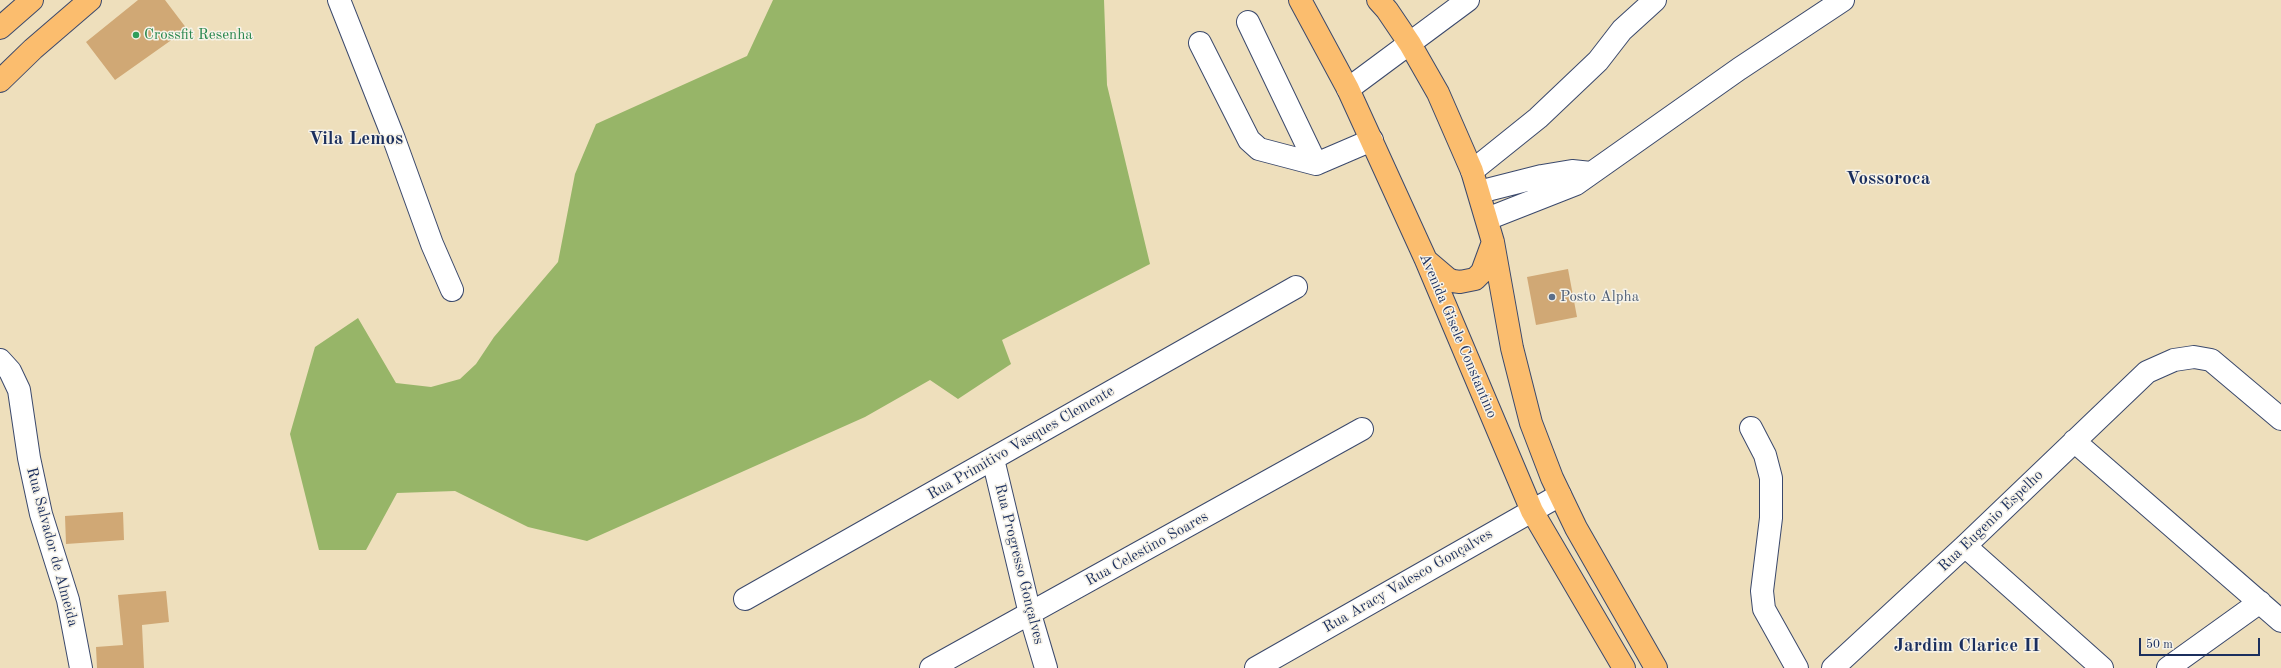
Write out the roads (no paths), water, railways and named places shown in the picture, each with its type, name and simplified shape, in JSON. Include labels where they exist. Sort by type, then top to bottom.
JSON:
[{"type":"main road","points":[[0,28],[32,0]]},
{"type":"main road","points":[[0,81],[33,49],[90,0]]},
{"type":"main road","name":"Avenida Gisele Constantino","points":[[1300,0],[1348,89],[1372,140],[1426,260],[1532,511],[1624,668]]},
{"type":"main road","points":[[1378,0],[1387,10],[1410,44],[1438,93],[1472,171],[1493,242],[1512,348],[1531,423],[1560,495],[1576,528],[1656,668]]},
{"type":"main road","points":[[1426,260],[1448,279],[1453,281],[1460,282],[1475,279],[1482,272],[1493,242]]},
{"type":"street","points":[[339,0],[394,138],[435,250],[452,290]]},
{"type":"street","points":[[1348,89],[1468,0]]},
{"type":"street","points":[[1472,171],[1538,118],[1598,61],[1622,30],[1655,0]]},
{"type":"street","points":[[1487,219],[1576,184],[1739,69],[1843,0]]},
{"type":"street","points":[[1248,22],[1316,164]]},
{"type":"street","points":[[1200,43],[1249,140],[1259,149],[1316,164],[1372,140]]},
{"type":"street","points":[[1479,192],[1542,176],[1572,171],[1591,173]]},
{"type":"street","name":"Rua Primitivo Vasques Clemente","points":[[745,599],[1296,287]]},
{"type":"street","name":"Rua Eugenio Espelho","points":[[1833,668],[1965,546],[2147,372],[2174,360],[2194,357],[2210,360],[2281,419]]},
{"type":"street","name":"Rua Salvador de Almeida","points":[[0,360],[10,371],[19,390],[33,479],[41,514],[68,600],[81,668]]},
{"type":"street","points":[[1751,428],[1765,455],[1771,478],[1771,518],[1762,591],[1764,609],[1797,668]]},
{"type":"street","name":"Rua Celestino Soares","points":[[931,668],[1362,429]]},
{"type":"street","points":[[2074,441],[2281,621]]},
{"type":"street","name":"Rua Progresso Gonçalves","points":[[993,459],[1030,614],[1046,668]]},
{"type":"street","name":"Rua Aracy Valesco Gonçalves","points":[[1256,668],[1560,495]]},
{"type":"street","points":[[1965,546],[2102,668]]},
{"type":"street","points":[[2168,668],[2260,602]]},
{"type":"place","name":"Crossfit Resenha","points":[[136,35]]},
{"type":"place","name":"Posto Alpha","points":[[1552,297]]},
{"type":"district","name":"Vila Lemos","points":[[356,139]]},
{"type":"district","name":"Vossoroca","points":[[1888,179]]},
{"type":"district","name":"Jardim Clarice II","points":[[1967,646]]}]
